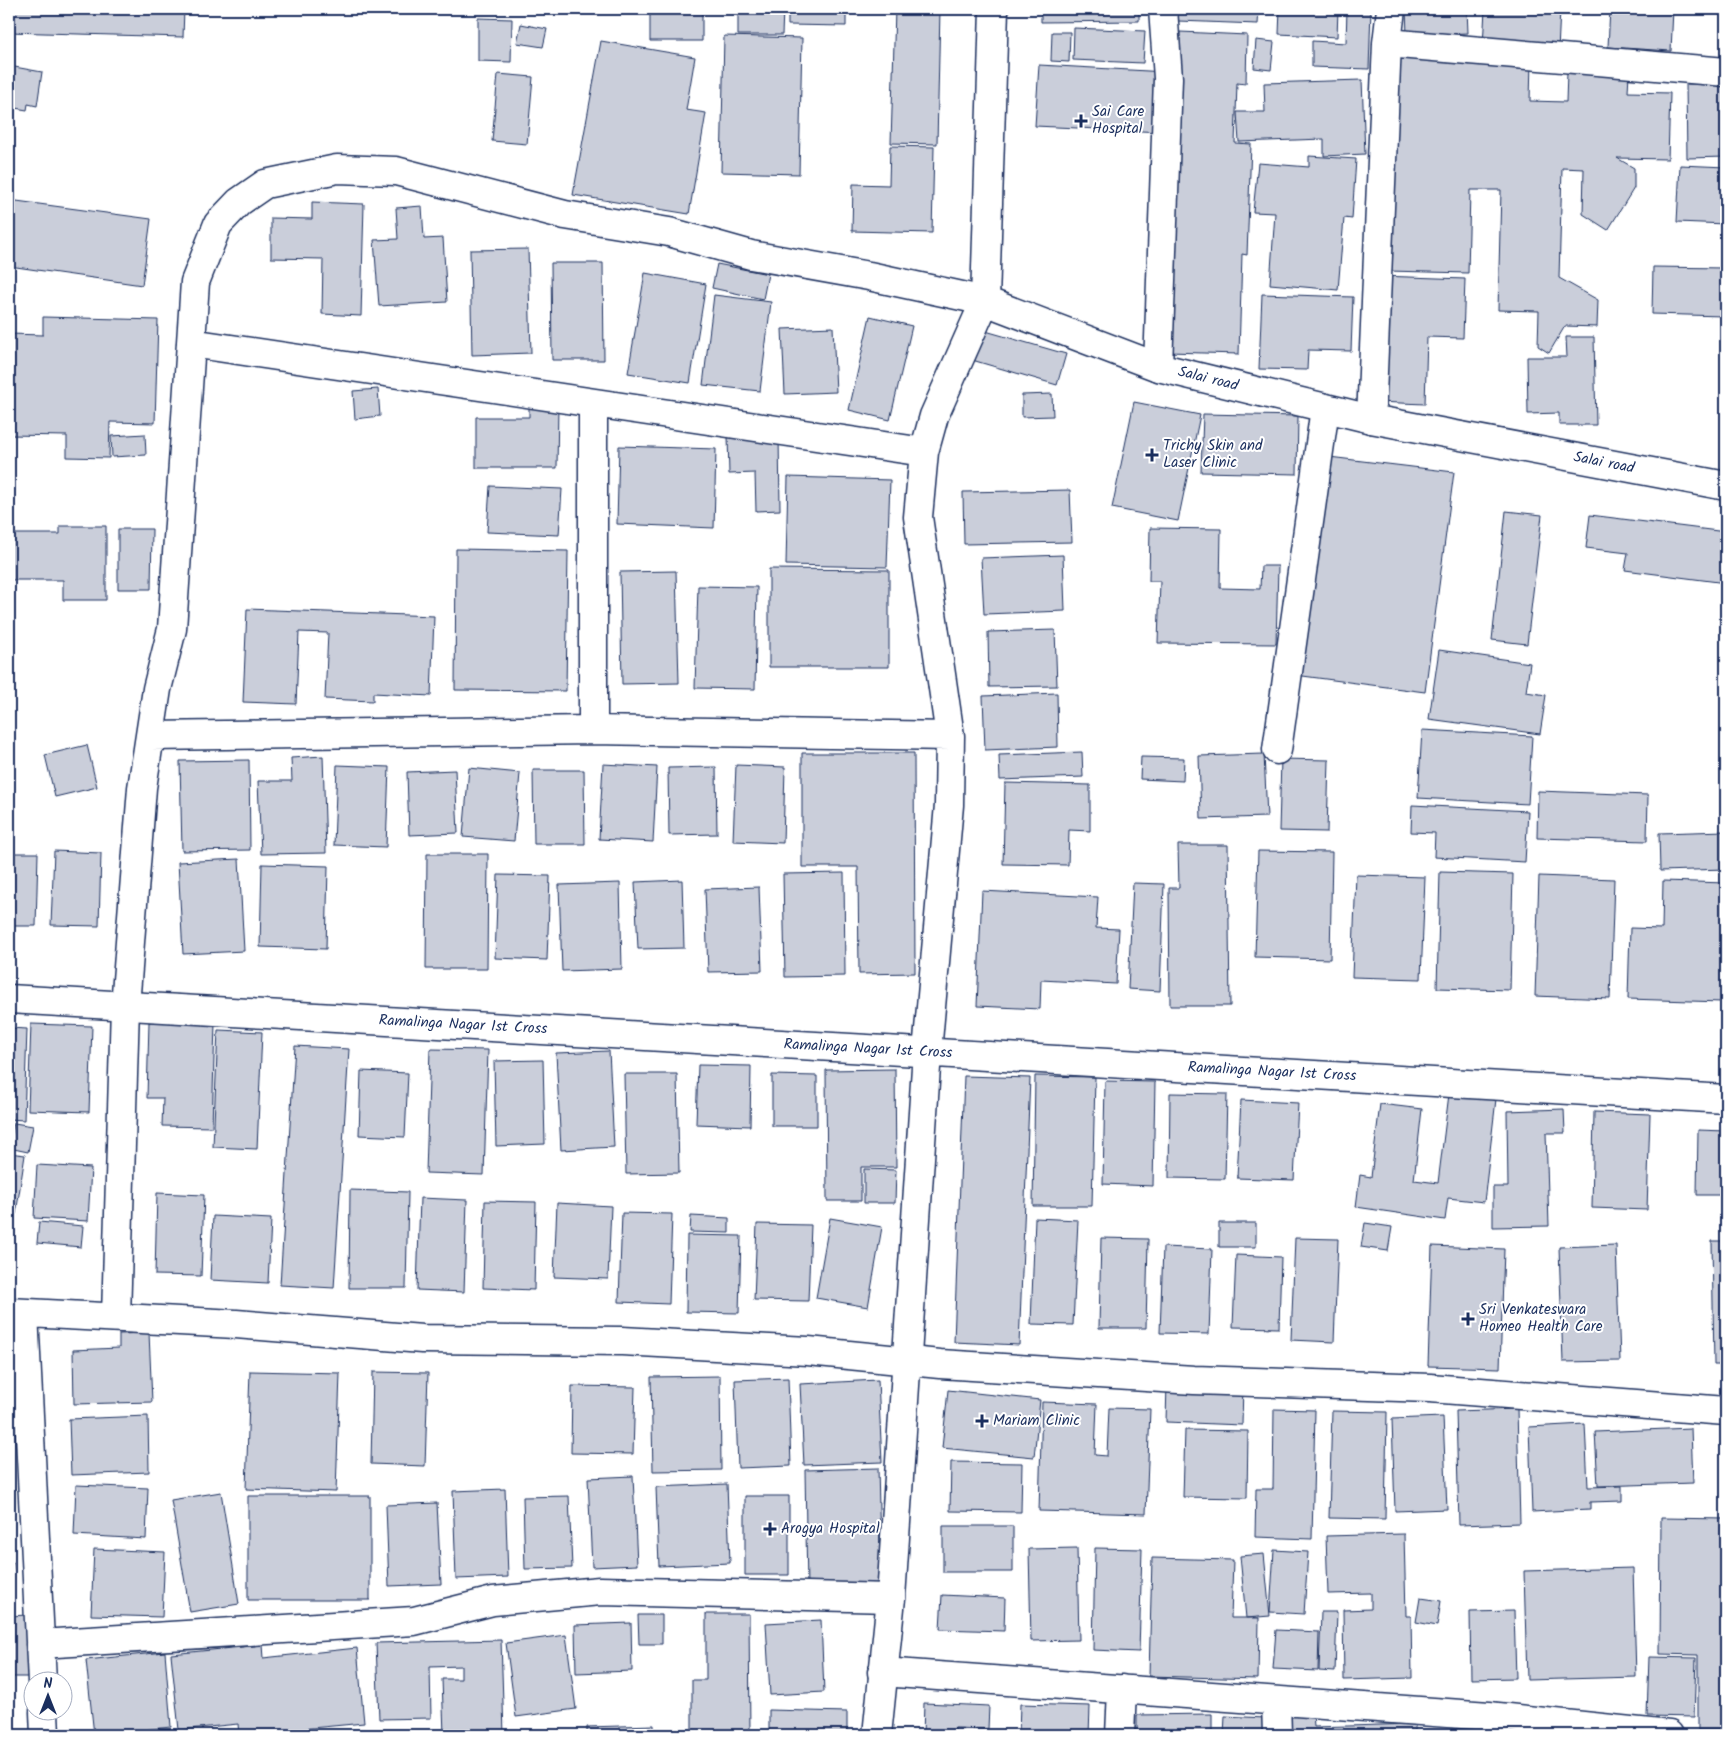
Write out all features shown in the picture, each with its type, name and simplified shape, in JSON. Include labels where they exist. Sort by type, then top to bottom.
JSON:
[{"type":"street","points":[[877,1735],[891,1598],[927,1052],[949,805],[950,736],[918,517],[924,452],[934,416],[985,301],[994,9]]},
{"type":"street","points":[[1158,366],[1168,78],[1163,9]]},
{"type":"street","points":[[1371,419],[1387,43],[1391,9]]},
{"type":"street","points":[[1387,43],[1726,72]]},
{"type":"street","name":"Salai road","points":[[116,1317],[125,1006],[142,788],[157,689],[172,629],[195,282],[218,224],[239,202],[265,184],[337,168],[396,171],[565,214],[669,232],[751,255],[869,276],[985,301],[1158,366],[1371,419],[1726,486]]},
{"type":"street","points":[[191,344],[924,452]]},
{"type":"street","points":[[593,403],[593,730]]},
{"type":"street","points":[[1277,750],[1325,408]]},
{"type":"street","points":[[150,736],[593,730],[950,736]]},
{"type":"street","name":"Ramalinga Nagar 1st Cross","points":[[9,999],[1726,1099]]},
{"type":"street","points":[[41,1672],[16,1313],[116,1317],[422,1339],[622,1341],[808,1352],[1194,1380],[1430,1388],[1726,1412]]},
{"type":"street","points":[[40,1644],[414,1621],[493,1602],[600,1591],[891,1598]]},
{"type":"street","points":[[882,1672],[1489,1716],[1669,1735]]},
{"type":"street","points":[[1120,1735],[1122,1689]]},
{"type":"street","points":[[1276,1701],[1277,1735]]},
{"type":"street","points":[[44,1722],[45,1735]]},
{"type":"building","points":[[9,9],[184,9],[183,37],[9,32]]},
{"type":"building","points":[[738,9],[783,9],[782,35],[738,35]]},
{"type":"building","points":[[788,9],[846,9],[846,26],[788,25]]},
{"type":"building","points":[[895,9],[940,9],[937,144],[891,143]]},
{"type":"building","points":[[1041,9],[1139,9],[1139,21],[1041,22]]},
{"type":"building","points":[[1179,9],[1259,9],[1258,24],[1178,21]]},
{"type":"building","points":[[1280,9],[1338,9],[1337,37],[1279,34]]},
{"type":"building","points":[[1347,9],[1371,9],[1369,69],[1312,67],[1312,41],[1346,43]]},
{"type":"building","points":[[1406,9],[1467,9],[1468,33],[1407,35]]},
{"type":"building","points":[[1485,9],[1560,9],[1558,51],[1483,46]]},
{"type":"building","points":[[1610,9],[1673,9],[1671,51],[1608,47]]},
{"type":"building","points":[[650,11],[702,11],[702,41],[650,41]]},
{"type":"building","points":[[478,18],[512,19],[511,62],[478,61]]},
{"type":"building","points":[[521,24],[547,29],[543,47],[517,43]]},
{"type":"building","points":[[1074,28],[1145,31],[1143,63],[1073,60]]},
{"type":"building","points":[[1052,32],[1070,32],[1069,62],[1051,61]]},
{"type":"building","points":[[1180,32],[1247,35],[1246,84],[1237,83],[1235,143],[1251,144],[1247,255],[1242,254],[1239,354],[1168,352]]},
{"type":"building","points":[[724,36],[802,38],[799,174],[721,172]]},
{"type":"building","points":[[1256,40],[1274,42],[1271,70],[1254,68]]},
{"type":"building","points":[[601,41],[695,57],[686,110],[706,113],[689,214],[573,195]]},
{"type":"building","points":[[1393,57],[1531,60],[1530,101],[1566,102],[1567,72],[1629,73],[1628,92],[1670,93],[1668,159],[1617,158],[1634,168],[1634,188],[1608,230],[1583,214],[1584,169],[1562,168],[1559,278],[1598,300],[1597,327],[1565,326],[1549,353],[1538,346],[1539,311],[1498,310],[1501,190],[1470,190],[1468,273],[1388,271]]},
{"type":"building","points":[[1039,65],[1166,72],[1162,132],[1035,126]]},
{"type":"building","points":[[9,66],[42,72],[37,106],[28,104],[27,110],[9,107]]},
{"type":"building","points":[[498,74],[533,77],[527,144],[492,141]]},
{"type":"building","points":[[1362,80],[1365,154],[1324,156],[1324,139],[1239,142],[1237,112],[1265,112],[1264,83]]},
{"type":"building","points":[[1686,84],[1726,84],[1726,157],[1687,158]]},
{"type":"building","points":[[9,124],[14,125],[9,159]]},
{"type":"building","points":[[890,146],[934,147],[932,233],[852,231],[853,184],[889,185]]},
{"type":"building","points":[[1309,156],[1356,159],[1352,219],[1344,218],[1338,290],[1270,284],[1275,213],[1253,212],[1258,163],[1309,167]]},
{"type":"building","points":[[1680,165],[1726,167],[1726,224],[1677,222]]},
{"type":"building","points":[[9,200],[151,219],[142,285],[9,266]]},
{"type":"building","points":[[312,202],[364,204],[361,316],[322,314],[323,259],[271,258],[271,218],[312,219]]},
{"type":"building","points":[[422,206],[424,239],[443,238],[447,302],[379,306],[374,240],[398,239],[396,208]]},
{"type":"building","points":[[528,249],[531,353],[472,355],[470,250]]},
{"type":"building","points":[[551,263],[603,263],[604,360],[552,360]]},
{"type":"building","points":[[717,264],[768,274],[763,299],[712,288]]},
{"type":"building","points":[[1653,267],[1724,268],[1723,316],[1652,314]]},
{"type":"building","points":[[645,273],[706,284],[690,383],[628,373]]},
{"type":"building","points":[[1380,276],[1465,279],[1463,338],[1427,337],[1425,404],[1376,402]]},
{"type":"building","points":[[1262,294],[1353,297],[1351,351],[1308,350],[1307,370],[1259,369]]},
{"type":"building","points":[[714,295],[771,302],[760,391],[703,385]]},
{"type":"building","points":[[870,316],[912,326],[890,420],[849,410]]},
{"type":"building","points":[[43,317],[158,320],[155,423],[110,422],[109,458],[67,457],[67,436],[9,435],[9,334],[43,335]]},
{"type":"building","points":[[833,327],[836,392],[785,394],[782,329]]},
{"type":"building","points":[[982,330],[1066,354],[1057,385],[972,360]]},
{"type":"building","points":[[1566,337],[1594,337],[1596,425],[1559,425],[1559,413],[1528,414],[1527,357],[1567,357]]},
{"type":"building","points":[[378,389],[380,416],[355,419],[353,391]]},
{"type":"building","points":[[1052,394],[1053,416],[1022,417],[1022,395]]},
{"type":"building","points":[[1134,402],[1200,415],[1178,521],[1112,508]]},
{"type":"building","points":[[529,405],[558,405],[557,468],[476,468],[476,417],[529,417]]},
{"type":"building","points":[[1203,414],[1298,416],[1297,474],[1201,472]]},
{"type":"building","points":[[145,434],[146,455],[112,457],[111,436]]},
{"type":"building","points":[[728,436],[779,436],[780,510],[756,511],[755,473],[729,474]]},
{"type":"building","points":[[619,446],[716,449],[714,528],[617,524]]},
{"type":"building","points":[[1329,457],[1454,472],[1425,692],[1295,675]]},
{"type":"building","points":[[788,477],[890,480],[887,567],[786,565]]},
{"type":"building","points":[[490,486],[562,489],[559,535],[487,532]]},
{"type":"building","points":[[1070,490],[1072,542],[964,544],[963,492]]},
{"type":"building","points":[[1506,511],[1542,515],[1527,644],[1492,640]]},
{"type":"building","points":[[1590,515],[1726,532],[1726,583],[1625,570],[1628,553],[1586,548]]},
{"type":"building","points":[[60,526],[106,526],[106,600],[63,600],[63,580],[9,580],[9,534],[60,534]]},
{"type":"building","points":[[1150,528],[1221,529],[1220,588],[1260,589],[1261,566],[1278,566],[1276,644],[1158,643],[1160,581],[1149,581]]},
{"type":"building","points":[[118,529],[152,529],[151,589],[118,589]]},
{"type":"building","points":[[456,549],[568,551],[566,691],[455,690]]},
{"type":"building","points":[[1063,555],[1065,611],[984,614],[981,558]]},
{"type":"building","points":[[769,569],[889,570],[889,667],[769,667]]},
{"type":"building","points":[[676,571],[679,683],[622,684],[620,572]]},
{"type":"building","points":[[698,586],[757,587],[755,689],[695,688]]},
{"type":"building","points":[[247,609],[434,616],[431,696],[373,693],[373,701],[325,699],[328,633],[299,632],[296,704],[243,702]]},
{"type":"building","points":[[1055,630],[1057,686],[989,687],[988,632]]},
{"type":"building","points":[[1439,650],[1530,663],[1526,692],[1546,695],[1540,734],[1429,719]]},
{"type":"building","points":[[1057,693],[1058,747],[985,750],[983,696]]},
{"type":"building","points":[[1422,730],[1532,736],[1528,804],[1418,798]]},
{"type":"building","points":[[87,745],[97,787],[55,797],[45,755]]},
{"type":"building","points":[[1082,752],[1083,777],[1000,780],[999,755]]},
{"type":"building","points":[[802,753],[914,753],[915,973],[859,974],[858,867],[802,867]]},
{"type":"building","points":[[1264,754],[1267,817],[1201,819],[1199,756]]},
{"type":"building","points":[[323,756],[326,853],[261,854],[258,781],[292,781],[291,758]]},
{"type":"building","points":[[1141,757],[1184,758],[1183,781],[1140,779]]},
{"type":"building","points":[[1281,759],[1329,760],[1327,832],[1279,831]]},
{"type":"building","points":[[249,760],[250,850],[182,851],[180,761]]},
{"type":"building","points":[[603,764],[657,767],[653,842],[599,839]]},
{"type":"building","points":[[337,765],[389,767],[386,847],[334,845]]},
{"type":"building","points":[[736,765],[785,767],[783,843],[733,841]]},
{"type":"building","points":[[716,767],[717,834],[669,835],[668,768]]},
{"type":"building","points":[[469,768],[520,773],[514,841],[463,837]]},
{"type":"building","points":[[455,770],[458,833],[409,835],[407,772]]},
{"type":"building","points":[[533,770],[584,770],[585,844],[534,844]]},
{"type":"building","points":[[1005,783],[1090,785],[1090,831],[1069,830],[1068,865],[1003,864]]},
{"type":"building","points":[[1538,791],[1648,795],[1647,841],[1537,838]]},
{"type":"building","points":[[1412,805],[1528,811],[1525,862],[1434,857],[1435,833],[1411,832]]},
{"type":"building","points":[[1726,831],[1726,869],[1660,871],[1659,833]]},
{"type":"building","points":[[1178,845],[1228,845],[1230,1006],[1170,1006],[1169,888],[1179,888]]},
{"type":"building","points":[[54,851],[101,853],[99,926],[51,925]]},
{"type":"building","points":[[1258,851],[1332,852],[1330,959],[1255,957]]},
{"type":"building","points":[[9,853],[38,853],[36,926],[9,926]]},
{"type":"building","points":[[427,854],[488,854],[487,969],[426,969]]},
{"type":"building","points":[[239,859],[244,951],[183,954],[178,862]]},
{"type":"building","points":[[262,864],[328,866],[326,949],[260,947]]},
{"type":"building","points":[[1440,872],[1513,874],[1510,990],[1437,988]]},
{"type":"building","points":[[844,873],[845,976],[785,977],[783,874]]},
{"type":"building","points":[[498,875],[550,876],[547,960],[495,958]]},
{"type":"building","points":[[1356,875],[1425,877],[1421,979],[1352,977]]},
{"type":"building","points":[[1539,876],[1614,879],[1610,999],[1535,996]]},
{"type":"building","points":[[682,880],[684,948],[638,949],[635,882]]},
{"type":"building","points":[[1663,881],[1726,883],[1726,970],[1723,969],[1722,1002],[1628,999],[1630,928],[1662,929]]},
{"type":"building","points":[[620,883],[622,969],[562,971],[559,885]]},
{"type":"building","points":[[1133,883],[1164,884],[1160,991],[1128,989]]},
{"type":"building","points":[[759,887],[762,971],[708,972],[705,889]]},
{"type":"building","points":[[982,891],[1098,897],[1096,928],[1119,929],[1116,984],[1041,980],[1040,1009],[977,1006]]},
{"type":"building","points":[[149,1022],[215,1023],[212,1127],[162,1126],[163,1098],[147,1098]]},
{"type":"building","points":[[31,1024],[92,1026],[89,1112],[28,1110]]},
{"type":"building","points":[[9,1028],[27,1029],[24,1120],[9,1119]]},
{"type":"building","points":[[218,1030],[262,1032],[257,1149],[213,1147]]},
{"type":"building","points":[[295,1046],[349,1049],[334,1288],[280,1285]]},
{"type":"building","points":[[430,1049],[488,1050],[484,1175],[426,1173]]},
{"type":"building","points":[[609,1051],[614,1147],[561,1150],[556,1053]]},
{"type":"building","points":[[543,1060],[545,1144],[496,1146],[494,1061]]},
{"type":"building","points":[[698,1065],[751,1066],[750,1126],[696,1124]]},
{"type":"building","points":[[895,1069],[896,1167],[861,1167],[861,1201],[827,1201],[826,1070]]},
{"type":"building","points":[[361,1071],[408,1073],[405,1137],[359,1135]]},
{"type":"building","points":[[624,1074],[677,1074],[679,1173],[626,1174]]},
{"type":"building","points":[[772,1075],[817,1076],[817,1126],[772,1126]]},
{"type":"building","points":[[964,1076],[1030,1078],[1019,1345],[954,1342]]},
{"type":"building","points":[[1035,1076],[1095,1077],[1092,1206],[1033,1206]]},
{"type":"building","points":[[1105,1081],[1155,1082],[1153,1186],[1103,1184]]},
{"type":"building","points":[[1170,1093],[1227,1094],[1225,1179],[1169,1178]]},
{"type":"building","points":[[1449,1094],[1496,1099],[1484,1202],[1448,1198],[1445,1220],[1356,1207],[1360,1175],[1371,1177],[1380,1104],[1422,1109],[1414,1180],[1438,1183]]},
{"type":"building","points":[[1241,1100],[1298,1103],[1294,1180],[1237,1178]]},
{"type":"building","points":[[1564,1109],[1565,1133],[1546,1133],[1549,1226],[1493,1227],[1493,1187],[1508,1187],[1507,1111]]},
{"type":"building","points":[[1594,1112],[1650,1114],[1647,1210],[1592,1208]]},
{"type":"building","points":[[14,1123],[33,1126],[28,1152],[9,1148]]},
{"type":"building","points":[[1698,1130],[1726,1131],[1726,1195],[1697,1195]]},
{"type":"building","points":[[9,1153],[25,1155],[16,1214],[9,1213]]},
{"type":"building","points":[[37,1165],[91,1168],[88,1221],[34,1218]]},
{"type":"building","points":[[864,1169],[896,1170],[895,1203],[864,1203]]},
{"type":"building","points":[[350,1190],[408,1192],[406,1288],[349,1288]]},
{"type":"building","points":[[157,1193],[204,1195],[201,1276],[155,1275]]},
{"type":"building","points":[[420,1198],[467,1200],[464,1292],[417,1290]]},
{"type":"building","points":[[485,1201],[536,1202],[534,1290],[483,1288]]},
{"type":"building","points":[[557,1203],[611,1206],[608,1279],[554,1277]]},
{"type":"building","points":[[622,1213],[672,1214],[669,1304],[619,1302]]},
{"type":"building","points":[[213,1216],[271,1219],[268,1283],[210,1280]]},
{"type":"building","points":[[691,1216],[729,1218],[729,1233],[690,1232]]},
{"type":"building","points":[[830,1218],[882,1227],[868,1307],[816,1298]]},
{"type":"building","points":[[1035,1218],[1078,1220],[1073,1325],[1031,1324]]},
{"type":"building","points":[[39,1222],[83,1226],[81,1247],[37,1243]]},
{"type":"building","points":[[1219,1223],[1256,1223],[1256,1247],[1219,1247]]},
{"type":"building","points":[[1365,1223],[1392,1227],[1388,1251],[1361,1247]]},
{"type":"building","points":[[757,1224],[811,1225],[808,1301],[754,1300]]},
{"type":"building","points":[[687,1235],[741,1236],[739,1313],[686,1312]]},
{"type":"building","points":[[1101,1238],[1148,1239],[1146,1328],[1099,1328]]},
{"type":"building","points":[[1295,1238],[1338,1239],[1334,1342],[1291,1340]]},
{"type":"building","points":[[1712,1241],[1726,1241],[1726,1365],[1714,1365]]},
{"type":"building","points":[[1616,1245],[1620,1361],[1563,1362],[1559,1247]]},
{"type":"building","points":[[1432,1246],[1504,1249],[1500,1368],[1428,1366]]},
{"type":"building","points":[[1163,1247],[1212,1249],[1209,1334],[1160,1333]]},
{"type":"building","points":[[1236,1255],[1281,1257],[1279,1328],[1233,1327]]},
{"type":"building","points":[[149,1333],[152,1402],[74,1404],[73,1350],[119,1348],[119,1334]]},
{"type":"building","points":[[250,1371],[340,1373],[336,1492],[246,1489]]},
{"type":"building","points":[[373,1372],[428,1373],[425,1466],[371,1464]]},
{"type":"building","points":[[720,1376],[721,1470],[653,1471],[651,1377]]},
{"type":"building","points":[[788,1378],[791,1466],[738,1468],[735,1380]]},
{"type":"building","points":[[878,1380],[882,1462],[804,1465],[800,1384]]},
{"type":"building","points":[[1167,1382],[1243,1385],[1242,1425],[1166,1422]]},
{"type":"building","points":[[572,1386],[635,1387],[633,1454],[571,1453]]},
{"type":"building","points":[[948,1390],[1040,1400],[1034,1457],[942,1448]]},
{"type":"building","points":[[1042,1402],[1097,1404],[1095,1455],[1107,1456],[1109,1408],[1150,1409],[1146,1514],[1039,1511]]},
{"type":"building","points":[[1274,1409],[1315,1410],[1312,1539],[1255,1537],[1256,1489],[1273,1489]]},
{"type":"building","points":[[1517,1409],[1520,1523],[1459,1525],[1456,1411]]},
{"type":"building","points":[[1332,1411],[1387,1412],[1385,1519],[1329,1518]]},
{"type":"building","points":[[148,1416],[149,1472],[71,1475],[69,1419]]},
{"type":"building","points":[[1443,1417],[1447,1509],[1395,1511],[1392,1419]]},
{"type":"building","points":[[1585,1424],[1588,1487],[1622,1486],[1622,1501],[1590,1502],[1590,1509],[1532,1512],[1529,1427]]},
{"type":"building","points":[[1691,1428],[1693,1483],[1598,1486],[1595,1432]]},
{"type":"building","points":[[1185,1430],[1248,1431],[1247,1498],[1183,1497]]},
{"type":"building","points":[[951,1462],[1022,1463],[1021,1512],[950,1511]]},
{"type":"building","points":[[878,1468],[881,1588],[807,1589],[805,1470]]},
{"type":"building","points":[[633,1476],[637,1565],[592,1567],[588,1478]]},
{"type":"building","points":[[727,1484],[730,1563],[659,1566],[656,1487]]},
{"type":"building","points":[[76,1485],[148,1488],[146,1539],[74,1535]]},
{"type":"building","points":[[505,1489],[508,1577],[456,1579],[453,1491]]},
{"type":"building","points":[[221,1492],[239,1604],[190,1612],[171,1500]]},
{"type":"building","points":[[248,1496],[370,1496],[370,1600],[248,1600]]},
{"type":"building","points":[[569,1496],[572,1568],[525,1569],[523,1497]]},
{"type":"building","points":[[745,1496],[789,1496],[789,1575],[745,1575]]},
{"type":"building","points":[[437,1503],[441,1584],[389,1586],[386,1505]]},
{"type":"building","points":[[1661,1518],[1726,1519],[1726,1730],[1698,1730],[1698,1655],[1660,1654]]},
{"type":"building","points":[[943,1526],[1013,1526],[1013,1572],[943,1572]]},
{"type":"building","points":[[1404,1534],[1406,1616],[1411,1616],[1412,1678],[1344,1680],[1343,1610],[1371,1609],[1371,1593],[1328,1594],[1326,1536]]},
{"type":"building","points":[[1077,1548],[1079,1640],[1031,1641],[1029,1549]]},
{"type":"building","points":[[1095,1548],[1142,1549],[1139,1652],[1093,1650]]},
{"type":"building","points":[[94,1549],[165,1552],[162,1617],[91,1615]]},
{"type":"building","points":[[1274,1550],[1308,1552],[1304,1614],[1270,1612]]},
{"type":"building","points":[[1264,1554],[1270,1616],[1246,1618],[1240,1556]]},
{"type":"building","points":[[1152,1558],[1233,1560],[1231,1618],[1259,1618],[1258,1679],[1149,1676]]},
{"type":"building","points":[[9,1561],[13,1562],[9,1594]]},
{"type":"building","points":[[1633,1568],[1636,1677],[1527,1680],[1524,1571]]},
{"type":"building","points":[[942,1595],[1005,1598],[1004,1631],[940,1629]]},
{"type":"building","points":[[1420,1598],[1441,1601],[1437,1626],[1416,1622]]},
{"type":"building","points":[[1514,1611],[1516,1678],[1471,1679],[1470,1612]]},
{"type":"building","points":[[1321,1612],[1337,1612],[1335,1672],[1319,1671]]},
{"type":"building","points":[[706,1614],[749,1614],[750,1735],[692,1735],[692,1680],[706,1680]]},
{"type":"building","points":[[28,1615],[30,1672],[22,1672],[22,1677],[9,1677],[9,1616]]},
{"type":"building","points":[[638,1615],[662,1615],[662,1644],[639,1644]]},
{"type":"building","points":[[821,1620],[824,1692],[770,1695],[766,1623]]},
{"type":"building","points":[[631,1623],[632,1671],[576,1673],[575,1625]]},
{"type":"building","points":[[1276,1630],[1319,1632],[1318,1671],[1273,1669]]},
{"type":"building","points":[[566,1635],[576,1709],[516,1717],[506,1643]]},
{"type":"building","points":[[501,1640],[504,1735],[444,1735],[442,1679],[461,1679],[461,1666],[430,1667],[431,1718],[379,1719],[376,1643]]},
{"type":"building","points":[[262,1645],[263,1658],[357,1648],[364,1723],[239,1735],[238,1724],[179,1730],[171,1654]]},
{"type":"building","points":[[165,1652],[171,1727],[94,1735],[86,1660]]},
{"type":"building","points":[[1649,1657],[1696,1658],[1694,1717],[1647,1716]]},
{"type":"building","points":[[924,1703],[989,1706],[988,1729],[955,1728],[955,1735],[923,1735]]},
{"type":"building","points":[[1020,1704],[1090,1706],[1089,1735],[1019,1735]]},
{"type":"building","points":[[769,1710],[847,1712],[847,1735],[769,1735]]},
{"type":"building","points":[[1313,1713],[1314,1727],[1415,1724],[1415,1735],[1287,1735],[1286,1714]]},
{"type":"building","points":[[1212,1714],[1212,1735],[1137,1735],[1137,1715]]},
{"type":"building","points":[[1225,1716],[1265,1718],[1265,1735],[1224,1735]]},
{"type":"building","points":[[654,1725],[654,1735],[587,1735],[587,1727]]},
{"type":"building","points":[[1422,1732],[1471,1733],[1471,1735],[1422,1735]]},
{"type":"place","name":"Sai Care Hospital","points":[[1081,121]]},
{"type":"place","name":"Trichy Skin and Laser Clinic","points":[[1152,455]]},
{"type":"place","name":"Sri Venkateswara Homeo Health Care","points":[[1468,1319]]},
{"type":"place","name":"Mariam Clinic","points":[[982,1421]]},
{"type":"place","name":"Arogya Hospital","points":[[770,1529]]}]
